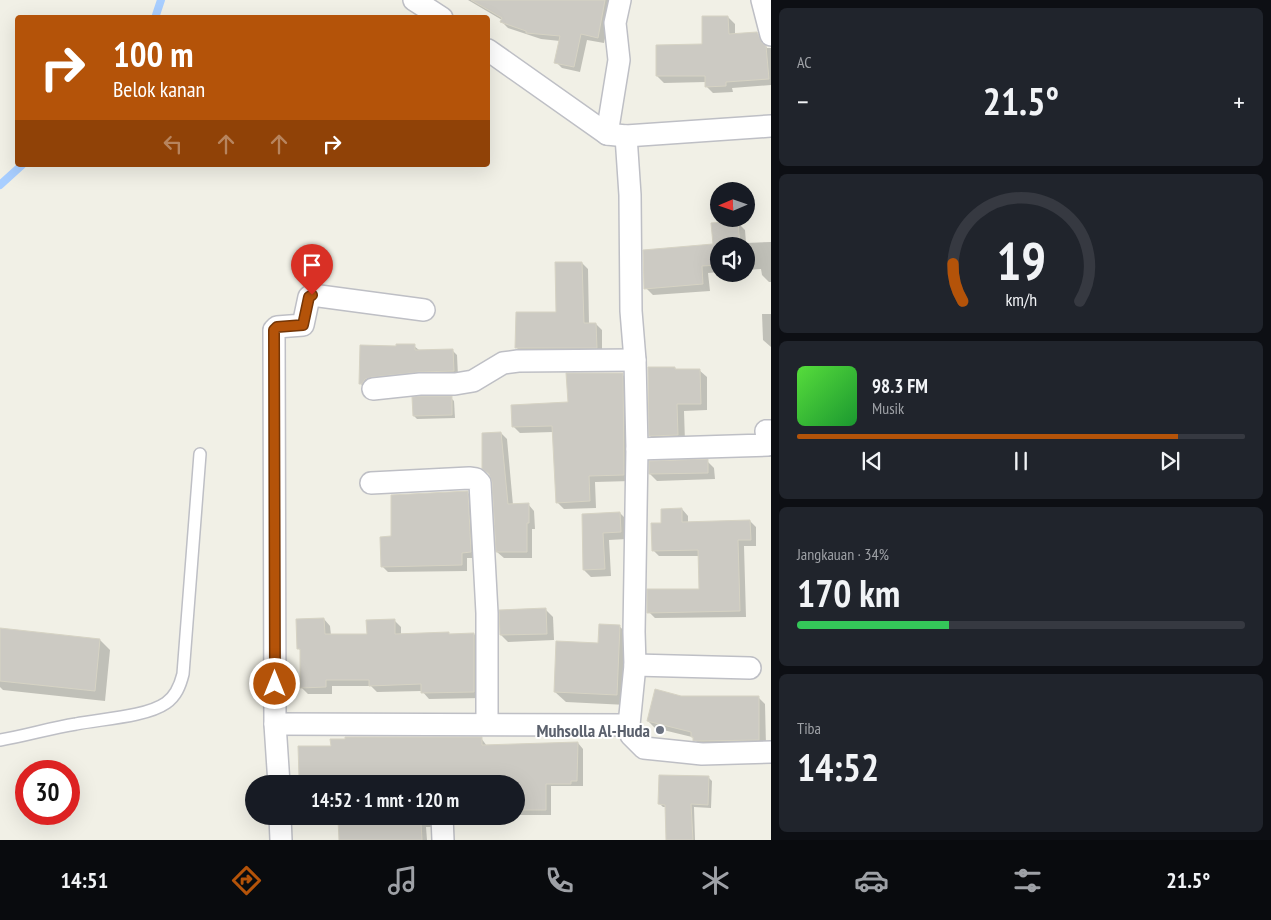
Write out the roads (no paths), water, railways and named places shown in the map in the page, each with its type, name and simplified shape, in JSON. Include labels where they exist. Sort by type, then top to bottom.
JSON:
[{"type":"street","points":[[414,0],[439,10]]},
{"type":"street","points":[[620,0],[616,23],[619,60],[616,135],[630,195],[631,311],[635,360],[637,449],[634,632],[636,665],[629,725],[631,736],[644,748],[702,754],[771,752]]},
{"type":"street","points":[[762,0],[771,36]]},
{"type":"street","points":[[490,51],[616,135],[771,126]]},
{"type":"street","points":[[278,775],[274,330],[277,327],[303,325],[309,297],[312,295],[424,310]]},
{"type":"street","points":[[373,389],[420,384],[455,384],[473,381],[503,363],[518,361],[635,360]]},
{"type":"street","points":[[637,449],[768,445],[766,431],[771,431]]},
{"type":"street","points":[[371,482],[469,478],[476,479],[480,483],[487,613],[487,724]]},
{"type":"street","points":[[636,665],[750,668]]},
{"type":"street","points":[[276,724],[629,725]]},
{"type":"street","points":[[280,825],[281,840]]},
{"type":"street","points":[[442,825],[443,840]]},
{"type":"lane","points":[[0,740],[75,724],[123,717],[156,708],[166,703],[180,686],[183,674],[200,454]]},
{"type":"waterway","points":[[156,15],[161,0]]},
{"type":"waterway","points":[[0,185],[20,167]]},
{"type":"place","name":"Muhsolla Al-Huda","points":[[660,730]]}]
